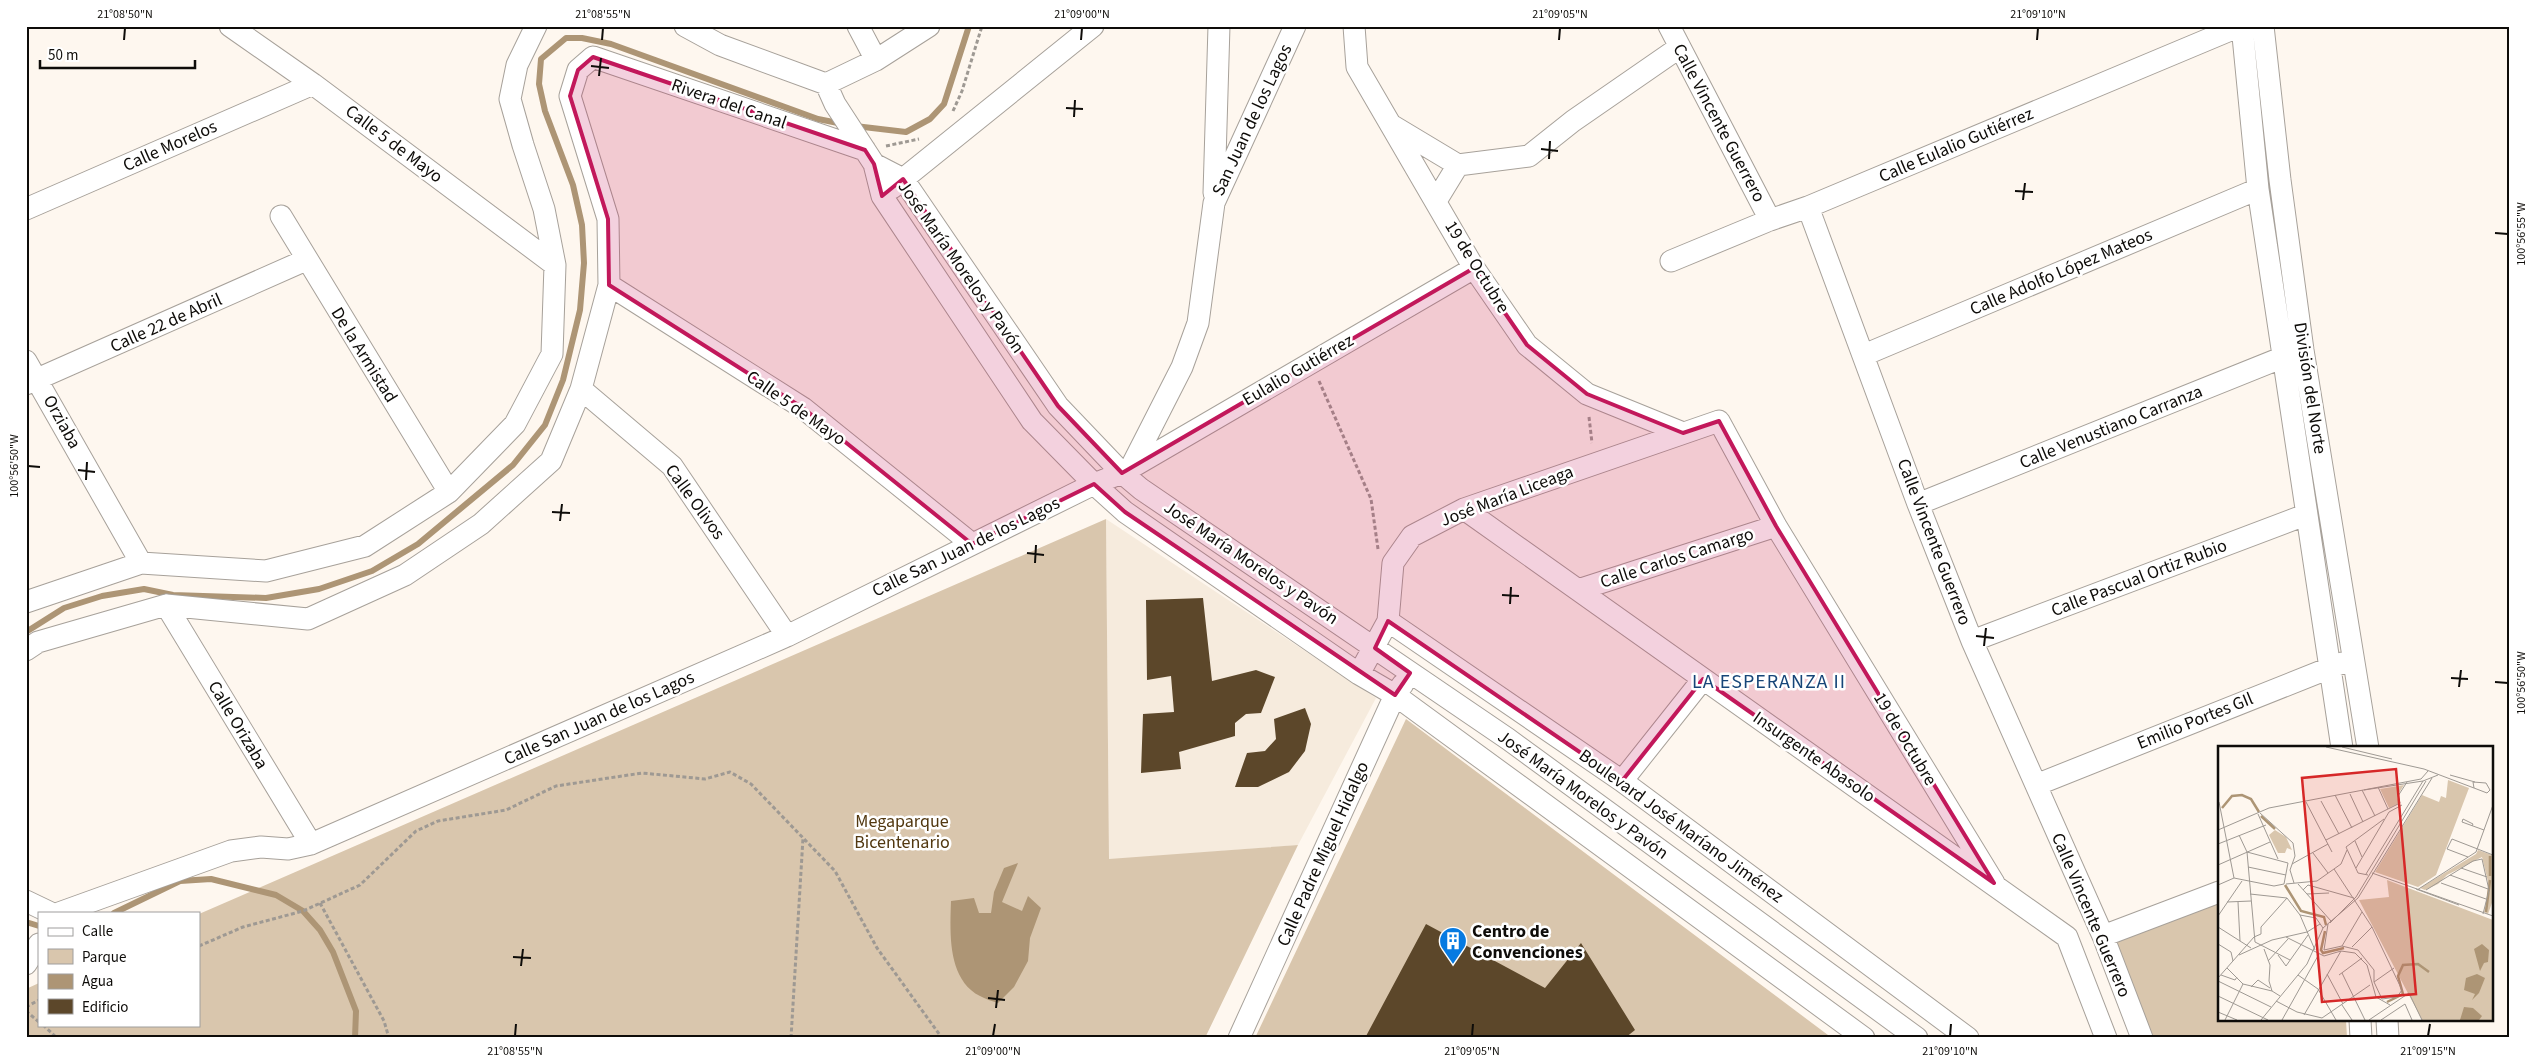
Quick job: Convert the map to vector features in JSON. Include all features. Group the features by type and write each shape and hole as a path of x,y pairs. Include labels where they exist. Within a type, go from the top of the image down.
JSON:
{"street":[{"name":"Calle 5 de Mayo","path":"230,26 313,84 555,265"},
{"path":"26,602 141,563 266,571 364,546 449,492 515,424 552,354 555,265 544,209 510,99 517,65 536,26"},
{"path":"685,26 720,45 826,84 835,104 867,154"},
{"path":"858,26 876,60"},
{"path":"826,84 876,60 929,26"},
{"path":"882,196 1093,26"},
{"path":"1214,202 1219,26"},
{"name":"San Juan de los Lagos","path":"1126,471 1182,367 1198,323 1214,202 1295,26"},
{"name":"19 de Octubre","path":"1354,26 1357,67 1474,268 1527,345 1587,394 1683,433"},
{"name":"Calle Vincente Guerrero","path":"1669,26 1770,220"},
{"name":"División del Norte","path":"2241,26 2258,188 2305,515 2331,667 2342,746"},
{"name":"Calle Eulalio Gutiérrez","path":"1671,261 1770,220 1808,207 2241,26"},
{"name":"División del Norte","path":"2263,26 2280,180 2303,350 2368,746"},
{"path":"1391,124 1458,165 1529,156 1573,121 1680,47"},
{"name":"Rivera del Canal","path":"609,285 608,219 570,96 578,70 592,57 867,154"},
{"name":"Calle Morelos","path":"26,209 313,84"},
{"name":"José María Morelos y Pavón","path":"867,154 903,179 1058,406 1126,471 1141,489 1508,739 1917,1038"},
{"name":"José María Morelos y Pavón","path":"867,154 882,196 1032,421 1094,484 1125,512 1359,674 1395,695 1864,1038"},
{"path":"1436,201 1458,165"},
{"name":"Calle Adolfo López Mateos","path":"1864,355 2258,188"},
{"name":"Calle Vincente Guerrero","path":"1808,207 1918,504 1972,641 2102,936 2142,1038"},
{"name":"De la Armistad","path":"281,216 306,260 449,492"},
{"name":"Calle 22 de Abril","path":"32,382 306,260"},
{"name":"Eulalio Gutiérrez","path":"1126,471 1474,268"},
{"name":"Calle 5 de Mayo","path":"609,285 803,408 972,544"},
{"path":"26,650 38,642 166,605 308,619 405,575 481,524 551,460 582,388 609,285"},
{"name":"Calle Venustiano Carranza","path":"1918,504 2303,350"},
{"name":"Orziaba","path":"26,360 32,382 141,563"},
{"name":"Calle Olivos","path":"582,388 672,466 788,636"},
{"name":"19 de Octubre","path":"1719,421 1776,526 1994,883 2067,937 2106,1038"},
{"name":"José María Liceaga","path":"1359,674 1375,648 1388,621 1393,563 1412,536 1464,509 1719,421"},
{"name":"Calle San Juan de los Lagos","path":"62,912 231,851 261,847 288,849 311,844 788,636 1094,484 1126,471"},
{"name":"Insurgente Abasolo","path":"1464,509 1994,883"},
{"name":"Calle Pascual Ortiz Rubio","path":"1972,641 2305,515"},
{"name":"Calle Carlos Camargo","path":"1578,590 1776,526"},
{"name":"Calle Orizaba","path":"166,605 311,844"},
{"name":"Boulevard José Maríano Jiménez","path":"1388,621 1622,781 1968,1038"},
{"name":"Emilio Portes GIl","path":"2036,785 2354,658"},
{"name":"Calle Padre Miguel Hidalgo","path":"1239,1038 1395,695 1410,673"},
{"path":"1622,781 1703,679"},
{"path":"2102,936 2218,892"},
{"path":"26,901 49,912"},
{"path":"26,964 38,946"},
{"path":"2360,1022 2361,1038"},
{"path":"2387,1022 2388,1038"}],"path":[{"path":"950,117 962,91 982,26"},
{"path":"867,154 925,136"},
{"path":"1311,362 1371,499 1379,555"},
{"path":"1587,394 1594,463"},
{"path":"200,946 243,927 302,912 360,885 416,831 438,821 506,810 556,786 642,773 705,779 730,772 751,784 835,872 877,948 942,1038"},
{"path":"791,1038 803,837"},
{"path":"320,903 384,1021 389,1038"},
{"path":"26,1007 38,1001"},
{"path":"26,1011 38,1021"},
{"path":"44,1026 57,1038"}],"highlighted area":[{"path":"593,57 865,150 874,164 882,196 903,179 1058,406 1122,473 1474,268 1527,345 1587,394 1683,433 1719,421 1776,526 1994,883 1703,679 1622,781 1388,621 1375,648 1410,673 1395,695 1125,512 1094,484 972,544 803,408 609,285 608,219 570,96 578,70"}],"shaded area":[{"path":"1106,519 1376,698 1298,845 1109,860"}],"green space":[{"name":"Megaparque Bicentenario","path":"1106,519 1109,859 1298,845 1205,1038 26,1038 26,989 38,983 38,1026 200,1026 200,914"},
{"path":"1406,719 1832,1038 1255,1038"},
{"path":"2218,902 2218,1022 2346,1022 2347,1038 2149,1038 2113,941"}],"water":[{"path":"1018,863 1002,902 1022,911 1028,896 1041,908 1030,938 1028,961 1014,987 998,1003 980,996 969,988 961,978 956,967 951,940 951,901 974,898 979,913 991,913 994,892 1004,868"}],"building":[{"path":"1203,598 1212,681 1256,670 1275,677 1261,713 1246,714 1235,723 1235,736 1179,752 1181,769 1141,773 1143,714 1174,712 1171,676 1147,680 1146,600"},
{"path":"1305,708 1311,724 1305,751 1289,772 1258,787 1235,787 1247,753 1265,751 1276,739 1274,719"},
{"name":"Centro de Convenciones","path":"1426,924 1545,988 1581,943 1635,1030 1625,1038 1365,1038"}],"waterway":[{"path":"855,126 906,132 930,119 944,104 969,26"},
{"path":"26,632 64,608 102,596 144,589 173,595 266,598 319,589 372,571 418,544 513,465 545,425 563,380 580,310 584,263 582,225 573,185 545,111 539,84 541,59 566,38 582,38 611,44 818,119 843,124"},
{"path":"116,912 180,881 211,879 276,895 303,911 320,930 333,952 356,1011 355,1038"},
{"path":"26,922 38,926"}],"place":[{"name":"Centro de Convenciones","path":"1453,965"}],"district":[{"name":"LA ESPERANZA II","path":"1769,682"}]}
